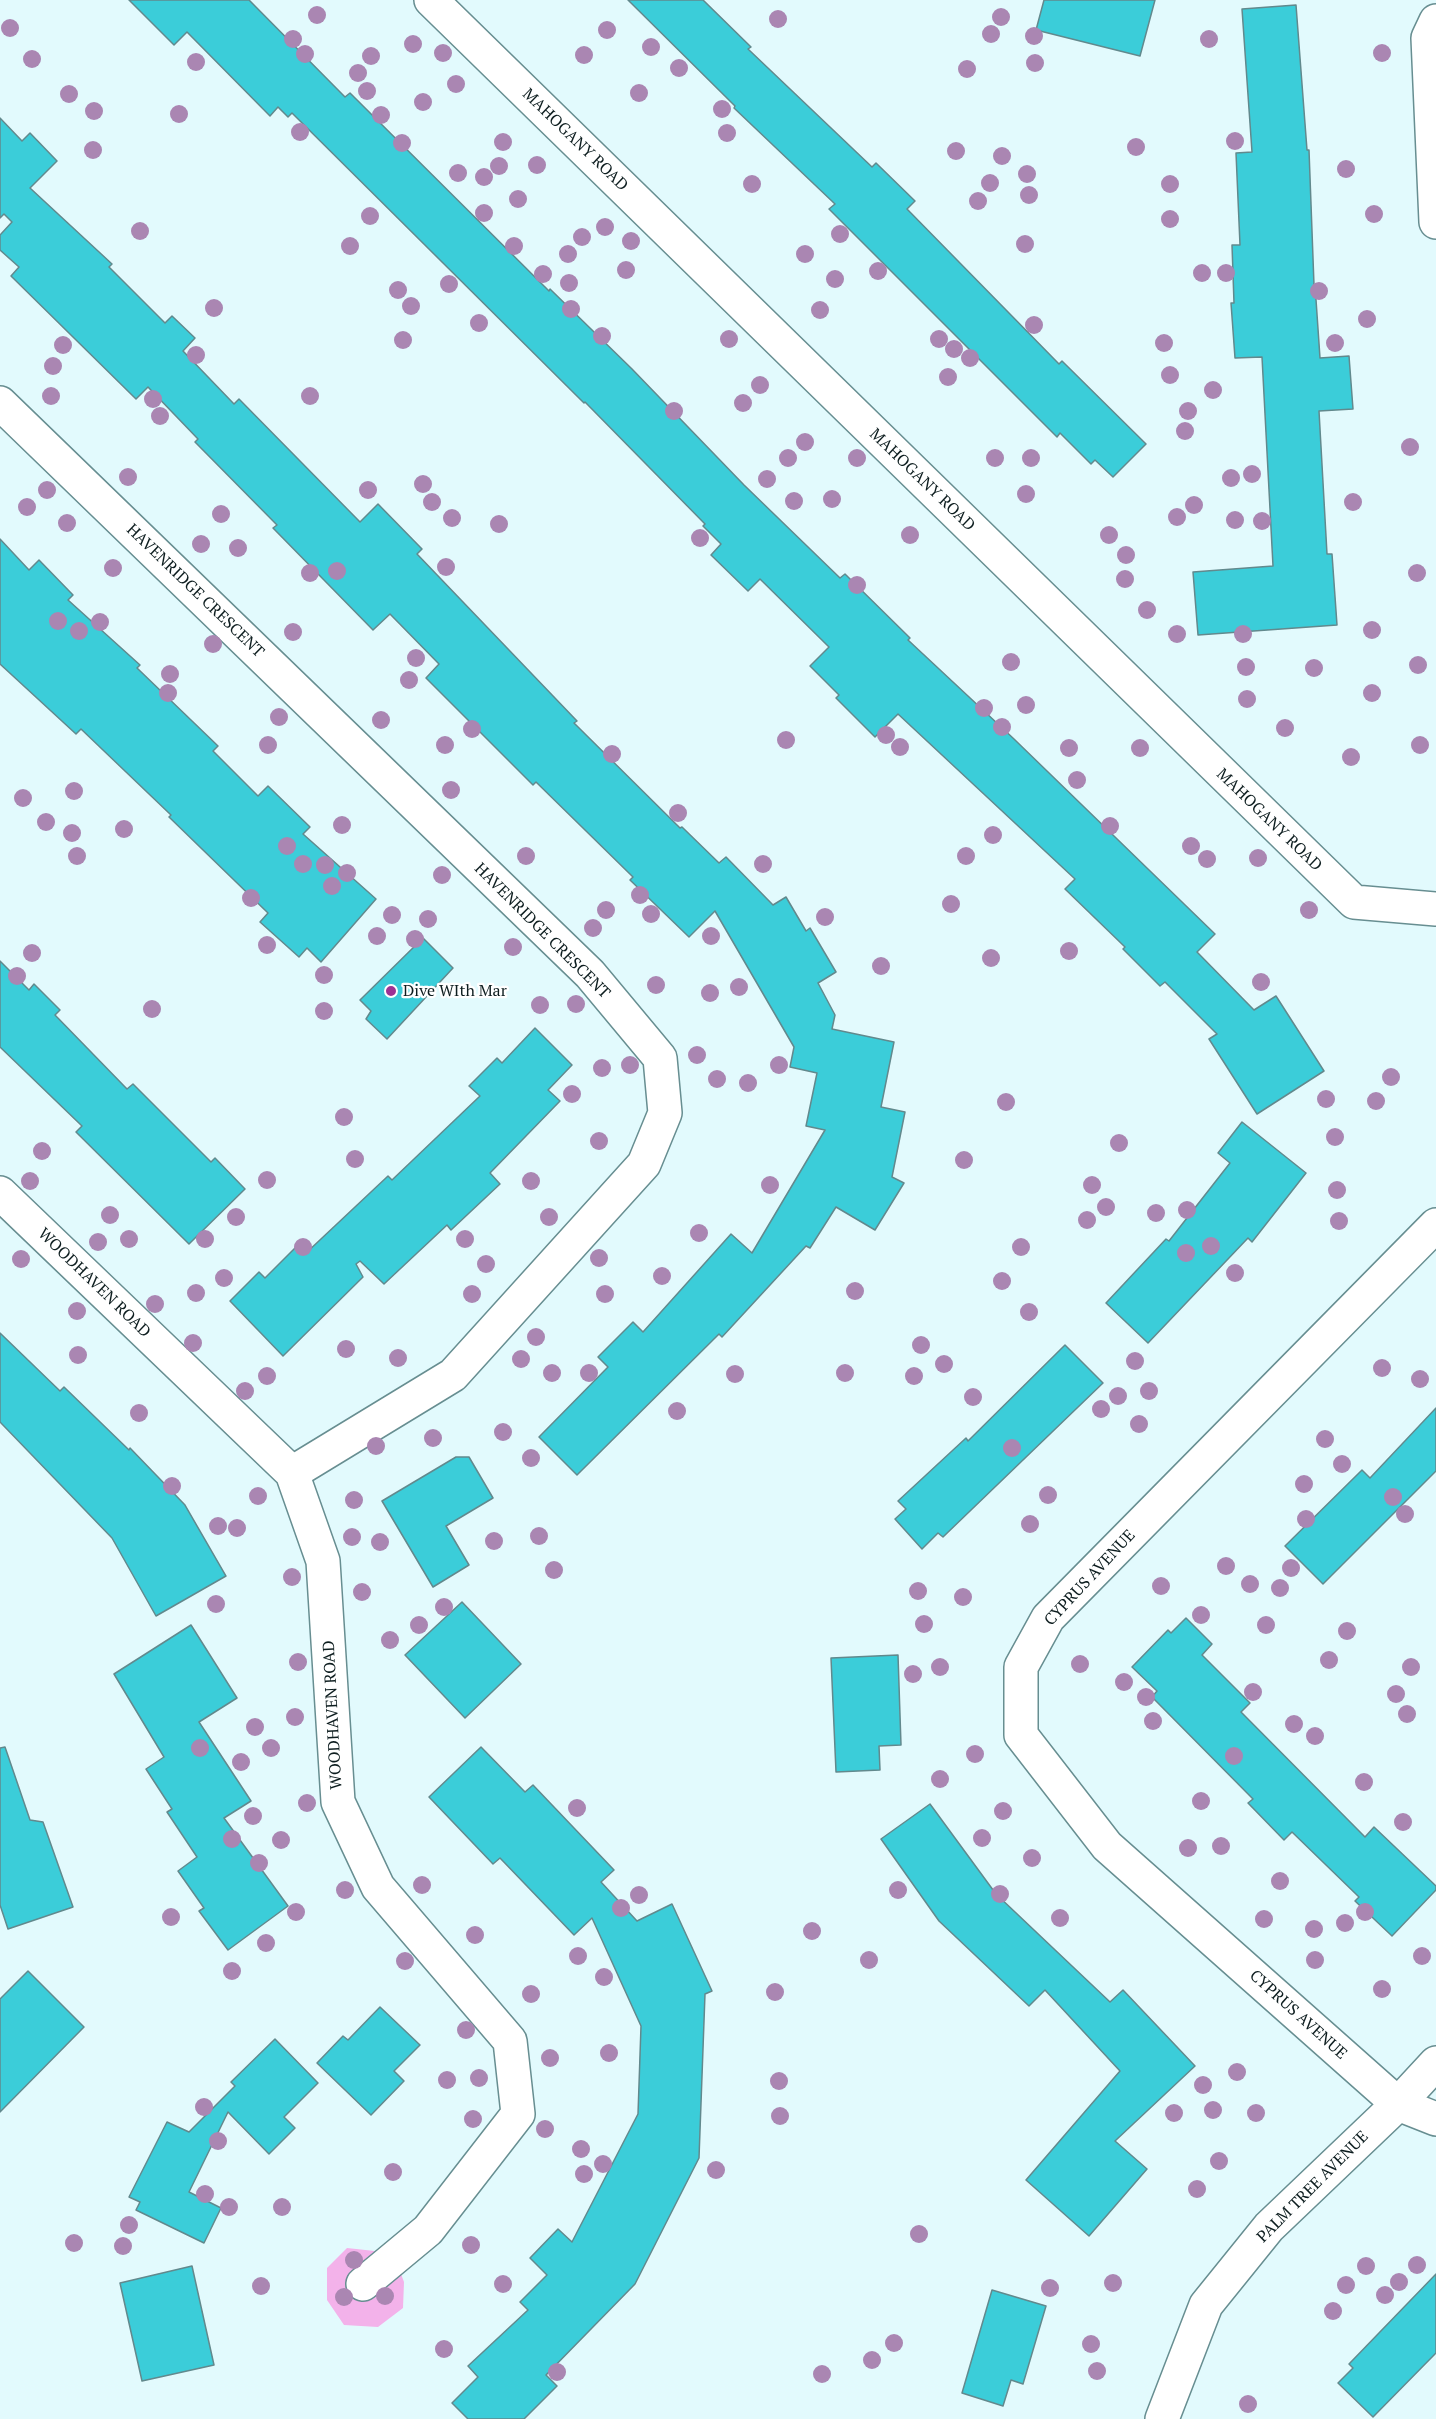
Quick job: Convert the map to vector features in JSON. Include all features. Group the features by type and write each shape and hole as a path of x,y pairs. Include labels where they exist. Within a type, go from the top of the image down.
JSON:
{"street":[{"name":"MAHOGANY ROAD","path":"431,0 1354,902 1436,909"},
{"path":"1436,21 1428,38 1436,222"},
{"name":"HAVENRIDGE CRESCENT","path":"0,403 590,974 660,1058 665,1113 644,1164 453,1375 292,1473"},
{"name":"WOODHAVEN ROAD","path":"0,1193 292,1473 323,1561 338,1802 378,1887 510,2041 518,2114 428,2230 363,2284"},
{"name":"CYPRUS AVENUE","path":"1398,2104 1107,1846 1021,1735 1022,1667 1048,1618 1436,1226"},
{"name":"PALM TREE AVENUE","path":"1162,2419 1206,2305 1269,2227 1398,2104 1436,2063"},
{"path":"1398,2104 1436,2119"}],"shaded area":[{"path":"347,2248 393,2253 404,2282 403,2308 378,2327 344,2325 327,2300 327,2268"}],"building":[{"path":"129,0 249,0 345,97 350,93 549,291 550,289 632,369 744,485 840,578 845,574 910,638 908,640 1014,739 1215,934 1197,952 1254,1010 1276,996 1324,1071 1257,1114 1209,1039 1217,1034 1165,982 1160,986 1123,949 1125,947 1065,889 1075,879 898,714 875,737 836,698 839,695 810,666 829,647 760,579 748,591 711,555 721,544 703,526 705,524 585,402 292,113 288,117 278,107 270,116 187,32 174,45"},
{"path":"628,0 703,0 751,47 748,49 872,167 876,163 915,201 907,209 1059,364 1062,361 1146,444 1113,477 1095,460 1091,464 1060,433 1057,437 829,209 835,204 734,108 735,106"},
{"path":"1044,0 1155,0 1140,56 1036,30"},
{"path":"1296,5 1307,150 1309,150 1314,285 1320,358 1349,356 1353,409 1319,411 1327,554 1332,554 1337,625 1198,635 1193,572 1273,566 1262,357 1235,358 1231,303 1234,303 1232,245 1240,245 1236,153 1252,152 1242,9"},
{"path":"0,118 22,141 30,133 57,161 30,188 112,264 109,267 165,323 172,316 195,338 183,351 234,404 239,399 360,522 378,504 422,549 417,554 577,721 574,723 680,828 682,827 719,863 726,857 773,905 786,897 806,931 810,928 836,972 818,983 835,1015 832,1029 894,1042 881,1107 905,1112 892,1177 904,1183 875,1230 836,1207 810,1248 806,1246 722,1337 719,1334 577,1475 539,1437 608,1367 598,1357 633,1322 643,1332 731,1234 752,1253 825,1130 806,1126 817,1073 790,1067 794,1047 715,911 689,937 630,880 633,877 536,782 533,785 426,678 439,664 390,614 373,630 273,528 277,525 195,442 198,439 148,387 136,399 11,276 19,267 0,250 0,235 12,222 4,214 0,218"},
{"path":"0,539 29,570 39,560 73,595 68,600 140,665 137,668 218,746 213,751 258,796 268,786 310,827 303,834 376,899 321,962 307,948 299,957 260,922 268,913 169,817 171,815 81,729 76,734 0,664"},
{"name":"Dive WIth Mar","path":"423,938 453,968 387,1039 366,1019 371,1011 360,1000"},
{"path":"0,961 29,990 34,984 60,1010 55,1015 127,1089 133,1084 211,1162 215,1158 245,1189 189,1244 76,1132 82,1126 0,1047"},
{"path":"535,1028 572,1065 548,1090 560,1101 490,1173 500,1184 451,1230 447,1225 384,1284 360,1261 356,1264 363,1277 283,1356 230,1301 259,1272 265,1278 297,1246 305,1254 388,1176 392,1180 480,1096 469,1086 497,1058 502,1063"},
{"path":"1242,1122 1306,1173 1252,1242 1248,1238 1148,1343 1106,1303 1166,1239 1169,1241 1230,1163 1218,1153"},
{"path":"0,1333 60,1391 64,1387 129,1450 130,1448 185,1505 226,1576 156,1616 112,1538 0,1422"},
{"path":"1065,1345 1103,1383 943,1537 938,1533 922,1549 895,1519 906,1509 898,1501 966,1438 968,1441"},
{"path":"1436,1408 1436,1471 1323,1584 1285,1546 1362,1470 1370,1478"},
{"path":"456,1457 469,1457 493,1498 446,1526 469,1565 433,1587 382,1501"},
{"path":"462,1602 521,1664 465,1718 405,1655"},
{"path":"1186,1618 1212,1644 1202,1655 1250,1703 1241,1712 1365,1837 1374,1827 1436,1886 1436,1890 1392,1936 1355,1901 1359,1897 1292,1832 1284,1840 1248,1803 1253,1799 1152,1697 1157,1691 1132,1667 1168,1630 1171,1633"},
{"path":"191,1625 237,1698 199,1722 251,1801 224,1818 288,1906 228,1950 199,1911 204,1908 178,1871 197,1857 167,1812 172,1809 146,1769 164,1757 114,1674"},
{"path":"898,1655 901,1745 879,1746 880,1770 836,1772 831,1658"},
{"path":"5,1747 30,1820 43,1822 73,1907 8,1929 0,1905 0,1748"},
{"path":"481,1747 525,1792 533,1785 614,1870 601,1882 637,1921 672,1904 712,1991 705,1994 699,2158 635,2284 546,2375 557,2386 524,2419 468,2419 452,2403 478,2377 468,2366 528,2310 520,2302 547,2275 530,2258 558,2229 572,2242 638,2114 641,2026 592,1918 574,1935 500,1858 493,1864 429,1797"},
{"path":"930,1804 996,1894 1110,2002 1123,1990 1195,2066 1115,2141 1147,2169 1089,2236 1026,2180 1120,2071 1045,1990 1029,2006 939,1921 881,1839"},
{"path":"28,1971 84,2027 0,2112 0,1999"},
{"path":"380,2007 420,2045 394,2071 404,2081 371,2115 317,2063 343,2036 348,2040"},
{"path":"275,2039 318,2083 284,2117 295,2128 269,2154 228,2112 189,2192 221,2208 204,2243 136,2210 140,2202 129,2197 167,2122 189,2132 235,2086 231,2082"},
{"path":"192,2266 214,2365 142,2381 120,2283"},
{"path":"1436,2274 1436,2353 1373,2417 1338,2383 1353,2368 1349,2364"},
{"path":"992,2290 1046,2306 1023,2384 1011,2380 1003,2406 962,2393"}],"place":[{"name":"Dive WIth Mar","path":"391,991"}]}
